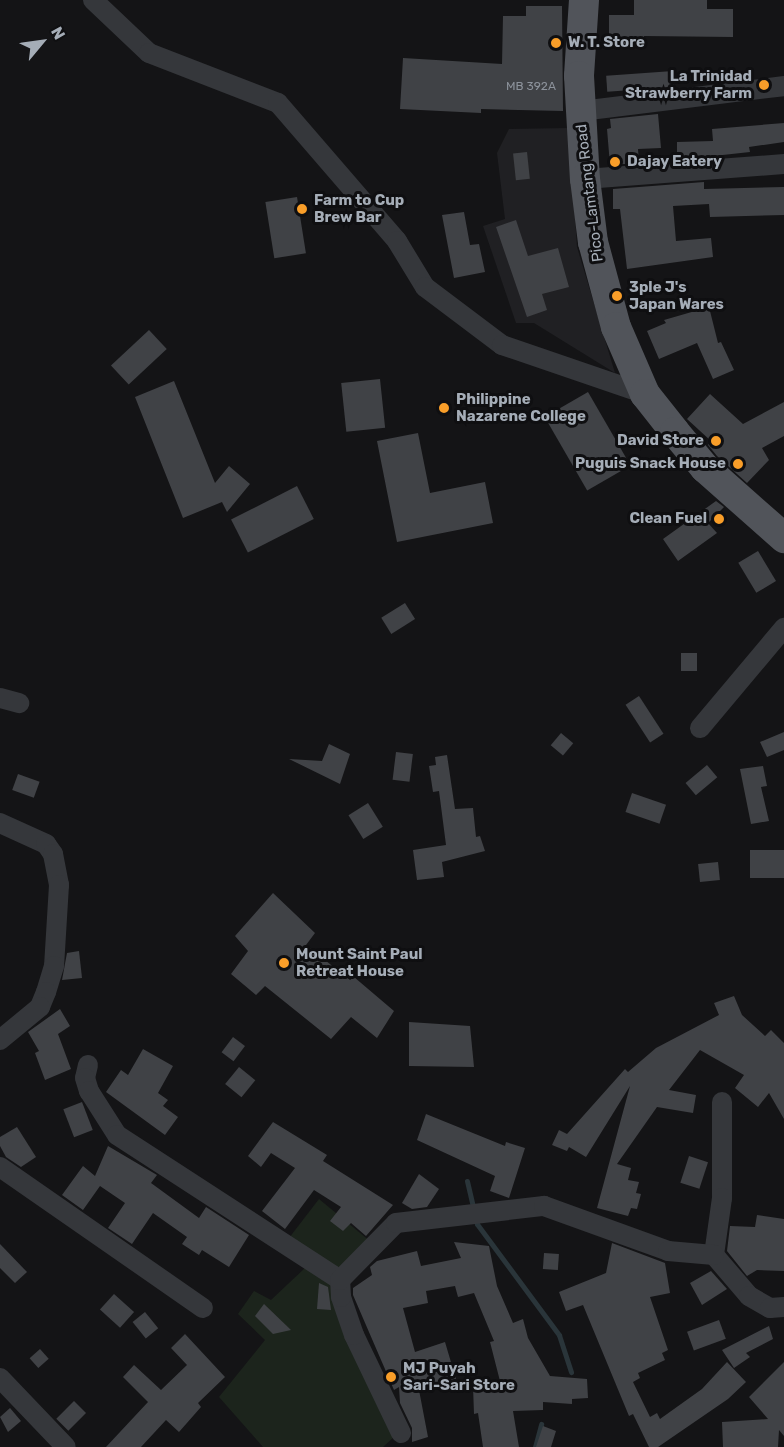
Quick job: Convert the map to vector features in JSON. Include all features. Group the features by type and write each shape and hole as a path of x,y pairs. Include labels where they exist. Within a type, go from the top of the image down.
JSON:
{"main road":[{"name":"Pico-Lamtang Road","path":"584,0 580,111 593,242 604,290 645,394 705,468 784,538"}],"street":[{"path":"93,0 149,53 278,103 397,241 425,287 492,338 502,345 645,394"},
{"path":"580,111 784,86"},
{"path":"585,179 784,164"},
{"path":"700,728 784,628"},
{"path":"0,698 19,703"},
{"path":"0,823 46,844 53,854 59,885 54,966 46,992 40,1007 0,1040"},
{"path":"88,1065 85,1078 89,1091 117,1135 340,1280"},
{"path":"714,1255 722,1198 722,1102"},
{"path":"0,1167 203,1308"},
{"path":"401,1433 354,1335 341,1297 340,1280 396,1224 475,1212 544,1206 668,1251 714,1255 749,1296 771,1308 784,1307"},
{"path":"0,1378 66,1447"}],"shaded area":[{"path":"569,128 577,247 615,373 534,323 516,323 483,226 505,219 497,153 509,129"},
{"path":"319,1199 371,1242 341,1275 289,1238"},
{"path":"306,1267 337,1284 394,1437 383,1447 263,1447 219,1397 265,1340 238,1314 254,1291 271,1300"}],"building":[{"path":"634,0 707,0 707,9 733,9 733,37 644,36 644,44 609,44 609,15 634,15"},
{"path":"526,6 562,6 563,111 481,109 481,113 400,109 403,58 502,64 503,16 526,16"},
{"path":"673,71 674,87 607,92 606,76"},
{"path":"658,114 661,148 638,149 639,163 610,165 607,129 611,128 610,119"},
{"path":"784,123 784,142 749,147 750,152 677,160 677,142 713,141 712,129"},
{"path":"527,152 530,179 516,180 513,153"},
{"path":"704,182 704,189 784,187 784,215 710,217 709,204 673,206 676,241 711,238 713,257 627,269 620,209 613,209 613,189"},
{"path":"297,197 306,253 274,258 265,202"},
{"path":"464,212 470,245 479,244 485,272 454,278 442,215"},
{"path":"516,220 528,256 558,248 569,287 542,294 547,310 527,317 496,227"},
{"path":"709,307 718,343 721,342 734,370 713,379 697,343 659,359 647,331 666,323 664,320"},
{"path":"149,330 167,349 129,384 111,365"},
{"path":"380,379 385,428 346,432 341,383"},
{"path":"174,381 215,483 229,466 250,484 227,512 222,502 183,518 135,397"},
{"path":"588,392 630,466 587,491 545,417"},
{"path":"710,394 743,424 784,402 784,436 762,448 769,460 747,483 717,456 708,445 711,441 687,419"},
{"path":"418,433 430,493 485,482 493,523 397,542 377,441"},
{"path":"297,486 314,519 248,553 231,520"},
{"path":"716,501 724,507 708,523 717,533 678,561 663,539"},
{"path":"758,551 776,581 756,593 738,563"},
{"path":"405,603 415,619 391,634 381,618"},
{"path":"681,653 697,653 697,671 681,671"},
{"path":"639,696 664,734 650,742 626,705"},
{"path":"784,732 784,750 767,757 760,742"},
{"path":"561,733 573,743 563,756 551,745"},
{"path":"329,744 350,754 340,784 289,759 322,761"},
{"path":"396,752 413,754 409,782 393,780"},
{"path":"447,755 455,809 473,808 476,837 480,836 485,851 442,862 444,877 417,880 413,850 446,845 439,791 433,792 429,766 436,765 435,757"},
{"path":"707,765 717,777 696,795 686,783"},
{"path":"763,766 767,786 761,787 769,821 751,824 740,769"},
{"path":"18,774 40,782 34,798 12,790"},
{"path":"632,793 666,805 660,824 625,812"},
{"path":"368,803 383,827 363,839 348,815"},
{"path":"750,850 784,850 784,878 750,878"},
{"path":"718,862 720,880 700,882 698,864"},
{"name":"Mount Saint Paul Retreat House","path":"273,893 315,933 306,945 350,980 354,977 394,1011 377,1038 351,1017 331,1039 265,986 256,995 231,974 248,951 235,936"},
{"path":"79,951 82,978 62,980 67,953"},
{"path":"734,996 742,1015 765,1036 771,1030 784,1043 784,1119 769,1093 758,1107 735,1088 744,1075 700,1050 669,1090 696,1095 693,1113 657,1107 617,1164 631,1168 628,1180 639,1182 636,1193 641,1194 637,1209 631,1208 628,1216 597,1208 630,1086 586,1157 569,1147 567,1151 552,1145 559,1130 567,1134 625,1069 628,1072 656,1048 719,1015 714,1003"},
{"path":"60,1009 70,1026 58,1034 71,1069 45,1080 35,1053 39,1051 28,1032"},
{"path":"409,1022 470,1026 474,1067 409,1066"},
{"path":"233,1037 245,1046 234,1061 222,1052"},
{"path":"143,1049 173,1066 158,1093 168,1100 163,1106 178,1117 165,1135 106,1092 121,1070 128,1075"},
{"path":"239,1067 255,1080 241,1097 225,1084"},
{"path":"82,1102 93,1130 74,1137 63,1109"},
{"path":"426,1114 505,1146 506,1142 525,1148 509,1198 490,1191 495,1176 417,1140"},
{"path":"273,1122 327,1155 323,1161 393,1205 366,1236 351,1223 343,1231 330,1221 341,1207 314,1190 285,1229 262,1211 295,1168 271,1153 261,1167 248,1156"},
{"path":"17,1127 36,1157 21,1167 6,1157 0,1146 0,1137"},
{"path":"108,1146 157,1175 151,1183 199,1218 206,1207 249,1235 229,1267 202,1250 199,1255 182,1244 187,1237 153,1213 132,1244 108,1228 125,1203 100,1186 83,1210 62,1195 83,1166 95,1176"},
{"path":"689,1156 708,1162 699,1189 680,1183"},
{"path":"419,1174 439,1189 427,1207 412,1209 402,1203"},
{"path":"757,1215 784,1219 784,1271 757,1270 747,1276 727,1251 730,1226 755,1227"},
{"path":"454,1242 489,1246 497,1286 513,1323 523,1319 528,1338 550,1376 587,1379 588,1398 572,1399 572,1404 543,1402 543,1410 513,1411 519,1447 483,1447 478,1413 474,1414 473,1386 501,1385 490,1342 494,1341 474,1293 458,1297 455,1286 426,1291 428,1303 403,1308 415,1352 445,1342 456,1379 419,1390 428,1437 412,1442 412,1428 400,1403 399,1387 394,1390 353,1295 353,1288 372,1275 370,1267 377,1261 417,1251 421,1266 461,1258"},
{"path":"612,1243 665,1263 670,1293 650,1297 668,1350 662,1353 665,1360 638,1373 640,1378 633,1382 650,1417 657,1413 660,1419 702,1389 727,1362 746,1382 728,1399 658,1447 649,1447 633,1414 629,1416 583,1305 566,1311 559,1292 606,1273"},
{"path":"0,1244 27,1272 15,1283 0,1268"},
{"path":"544,1253 559,1254 558,1270 543,1269"},
{"path":"711,1271 727,1289 702,1305 690,1283"},
{"path":"319,1283 328,1287 331,1310 317,1309"},
{"path":"114,1294 134,1312 120,1328 100,1310"},
{"path":"264,1304 291,1330 273,1334 255,1316"},
{"path":"145,1312 158,1328 146,1338 133,1322"},
{"path":"719,1320 726,1339 694,1350 687,1332"},
{"path":"769,1326 773,1339 746,1353 750,1357 734,1368 722,1350"},
{"path":"185,1334 225,1377 198,1403 201,1407 179,1432 166,1420 141,1447 106,1447 148,1402 123,1377 134,1365 161,1390 187,1365 171,1348"},
{"path":"40,1349 49,1359 38,1368 30,1358"},
{"path":"784,1362 784,1436 779,1430 778,1447 723,1447 722,1422 768,1419 749,1397"},
{"path":"74,1401 86,1413 68,1431 56,1419"},
{"path":"10,1408 21,1421 8,1432 0,1417"},
{"path":"543,1426 556,1431 551,1447 536,1447"}],"waterway":[{"path":"467,1181 477,1224 559,1335 571,1372"},
{"path":"535,1447 541,1424"}],"place":[{"name":"W. T. Store","path":"556,43"},
{"name":"La Trinidad Strawberry Farm","path":"764,85"},
{"name":"Dajay Eatery","path":"615,162"},
{"name":"Farm to Cup Brew Bar","path":"302,209"},
{"name":"3ple J's Japan Wares","path":"617,296"},
{"name":"Philippine Nazarene College","path":"444,408"},
{"name":"David Store","path":"716,441"},
{"name":"Puguis Snack House","path":"738,464"},
{"name":"Clean Fuel","path":"719,519"},
{"name":"Mount Saint Paul Retreat House","path":"284,963"},
{"name":"MJ Puyah Sari-Sari Store","path":"391,1377"}]}
